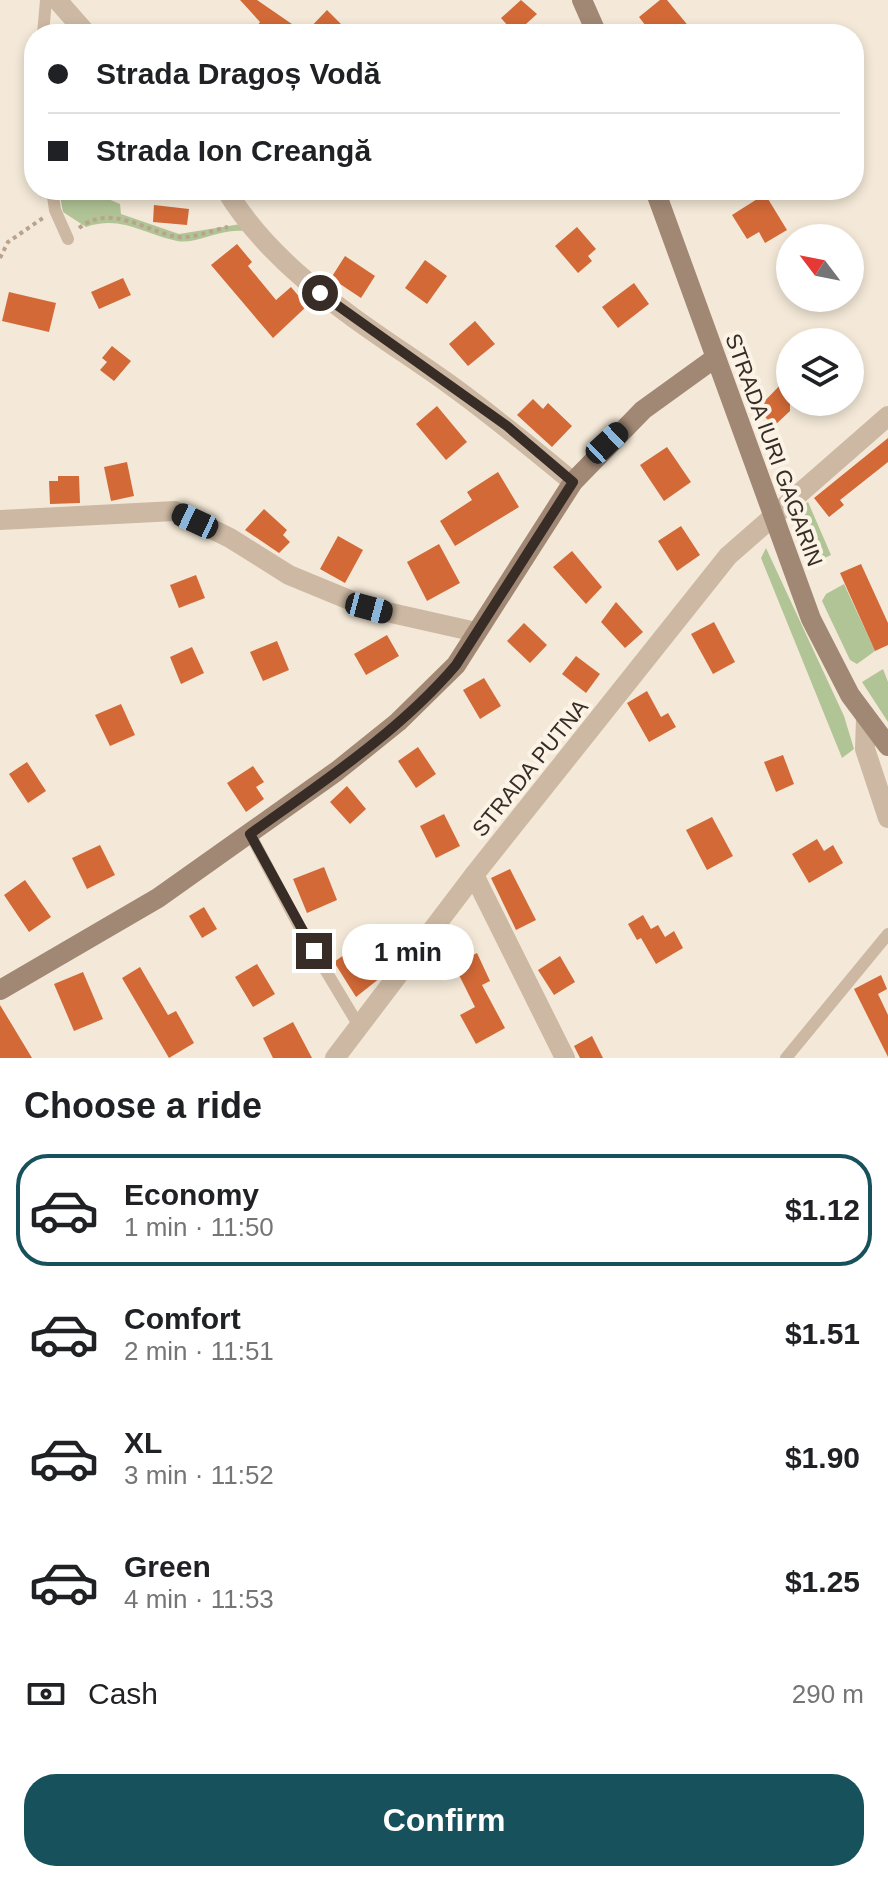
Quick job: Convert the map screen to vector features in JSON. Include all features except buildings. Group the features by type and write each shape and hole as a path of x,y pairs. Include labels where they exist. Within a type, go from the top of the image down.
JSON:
{"street":[{"path":"57,0 78,24"},
{"path":"582,0 593,24"},
{"path":"233,200 253,228 320,293 507,426 573,482"},
{"name":"STRADA IURI GAGARIN","path":"659,200 811,619 835,671 888,746"},
{"path":"0,990 158,898 337,771 409,712 448,675 573,482 643,410 715,358"},
{"name":"STRADA PUTNA","path":"335,1058 474,875 728,556 888,416"},
{"path":"0,520 175,511 230,538 289,575 369,608 476,632"},
{"path":"866,718 865,749 888,818"},
{"path":"474,875 565,1058"}],"lane":[{"path":"44,24 46,0"},
{"path":"54,200 55,210 71,235"},
{"path":"250,834 299,926 359,1026"},
{"path":"786,1058 888,934"}],"path":[{"path":"0,258 8,242 55,210"},
{"path":"71,235 85,223 117,218 180,238 229,227 253,228"},
{"path":"0,240 8,242"}],"green space":[{"path":"61,200 111,200 120,204 121,214 179,234 241,224 244,231 184,242 121,224 86,227 63,212"},
{"path":"808,502 831,555 808,566 791,515"},
{"path":"766,548 844,716 854,749 842,758 761,558"},
{"path":"844,584 875,651 857,664 850,660 822,601 826,594"},
{"path":"883,669 888,682 888,722 862,682"}],"route":[{"path":"314,951 250,834 337,771 439,685 456,665 573,482 507,426 320,293"}]}
